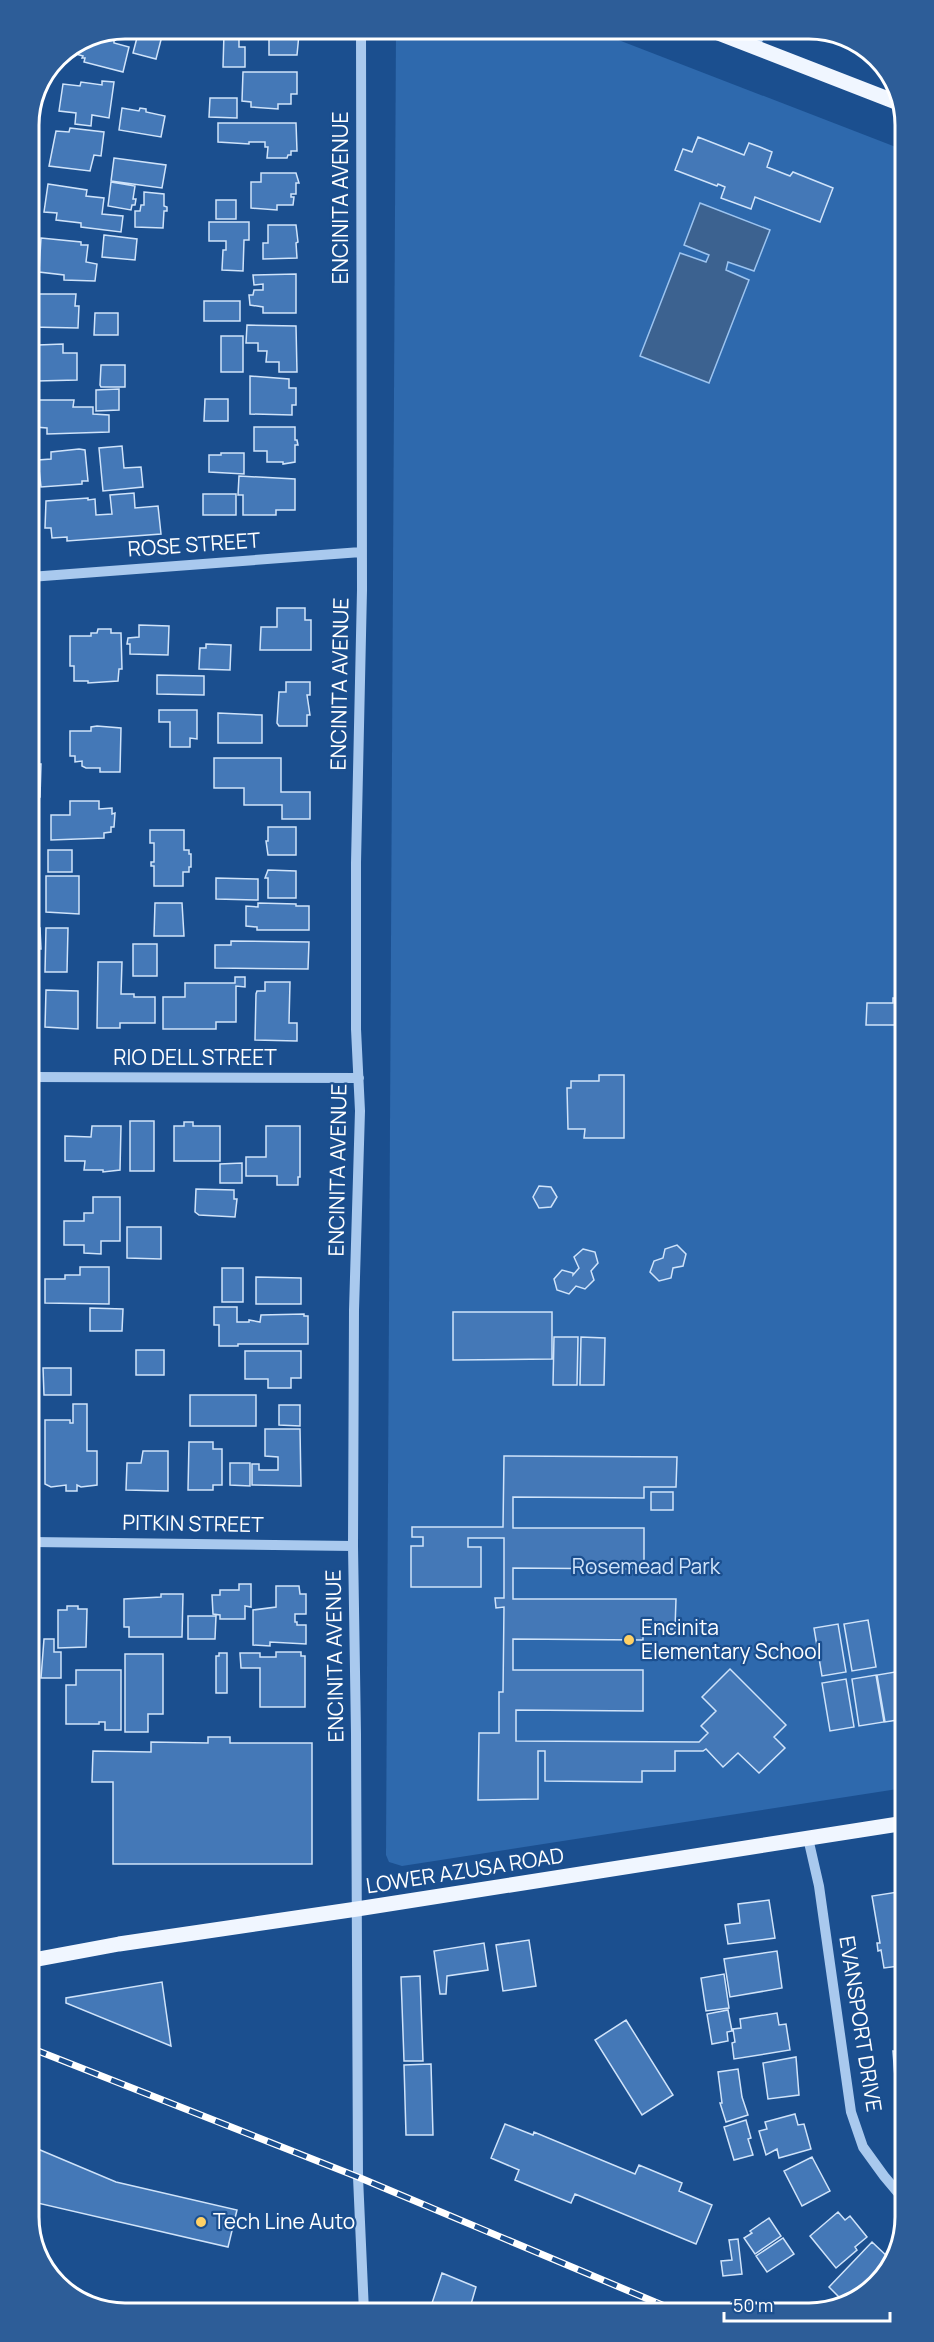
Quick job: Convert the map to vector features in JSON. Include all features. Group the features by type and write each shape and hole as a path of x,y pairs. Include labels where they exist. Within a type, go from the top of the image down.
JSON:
{"main road":[{"path":"734,39 891,100"},
{"name":"LOWER AZUSA ROAD","path":"39,1959 119,1944 357,1909 895,1824"}],"street":[{"name":"ENCINITA AVENUE","path":"361,39 362,552 356,863 356,1029 359,1078 354,1310 353,1545 358,2176 364,2303"},
{"path":"754,47 758,39"},
{"name":"ROSE STREET","path":"39,577 362,552"},
{"name":"RIO DELL STREET","path":"39,1077 359,1078"},
{"name":"PITKIN STREET","path":"39,1542 353,1545"},
{"name":"EVANSPORT DRIVE","path":"808,1838 819,1886 851,2112 863,2147 895,2189"}],"green space":[{"name":"Rosemead Park","path":"396,39 616,39 895,147 895,1789 402,1866 389,1862 386,1855"}],"shaded area":[{"path":"700,203 770,230 754,271 728,262 726,270 749,280 709,383 640,356 680,253 706,262 709,255 684,245"}],"building":[{"path":"137,39 161,39 156,59 133,53"},
{"path":"224,39 239,39 239,47 245,47 245,67 223,67"},
{"path":"269,39 299,39 297,55 269,55"},
{"path":"114,40 114,43 129,47 123,72 84,62 83,56 76,54 108,41"},
{"path":"243,72 297,72 297,94 291,94 291,104 278,104 278,109 251,107 251,102 242,101"},
{"path":"102,81 114,82 109,118 92,115 91,126 75,124 76,113 59,111 63,84 80,86 81,82 102,85"},
{"path":"210,98 237,98 237,118 209,117"},
{"path":"122,108 139,111 140,108 146,109 146,112 165,116 161,137 119,130"},
{"path":"218,123 296,123 297,151 291,151 291,155 287,158 267,158 268,147 265,147 265,142 249,142 249,144 218,142"},
{"path":"70,128 104,132 101,156 94,155 90,171 49,166 56,131 69,132"},
{"path":"698,137 744,155 749,143 760,147 772,152 767,167 790,176 793,172 833,188 820,222 755,197 751,209 721,198 725,187 675,170 683,149 692,152"},
{"path":"114,158 166,165 162,188 111,181"},
{"path":"261,173 296,173 299,183 296,183 296,194 291,194 291,197 294,197 293,205 277,205 277,210 251,208 251,182 261,182"},
{"path":"111,182 135,186 133,199 136,199 135,205 132,205 131,210 108,206"},
{"path":"48,184 87,190 86,196 104,198 102,214 123,216 121,232 81,227 81,223 56,220 57,213 44,212"},
{"path":"144,192 164,194 164,206 167,207 167,211 164,211 163,228 135,227 135,211 140,211 141,205 144,205"},
{"path":"216,200 236,200 236,219 216,219"},
{"path":"209,222 249,222 249,240 244,240 243,271 222,270 226,241 209,241"},
{"path":"268,225 296,225 297,258 263,259 263,243 268,243"},
{"path":"104,235 137,239 135,260 102,257"},
{"path":"41,238 81,242 81,245 88,245 86,262 97,264 95,281 64,280 64,275 39,272"},
{"path":"296,274 296,313 263,313 263,307 250,305 249,295 253,295 254,290 263,290 263,284 254,285 253,275"},
{"path":"39,294 76,294 75,306 79,306 78,328 39,327"},
{"path":"204,301 240,301 240,321 204,321"},
{"path":"95,313 118,313 118,335 94,335"},
{"path":"247,325 296,326 297,372 279,372 279,362 266,362 267,351 258,351 258,343 246,343"},
{"path":"221,336 243,336 243,372 221,372"},
{"path":"63,344 63,353 77,353 77,380 39,381 39,345"},
{"path":"101,365 125,365 125,387 101,387"},
{"path":"250,376 289,379 289,388 296,388 296,405 292,405 292,415 250,414"},
{"path":"119,389 119,410 96,411 96,390"},
{"path":"205,399 228,399 228,421 204,421"},
{"path":"39,400 74,400 73,407 93,407 93,414 109,415 109,432 47,434 47,428 39,427"},
{"path":"254,427 295,427 295,440 298,445 295,445 295,462 283,464 283,462 267,462 267,451 254,451"},
{"path":"122,446 124,468 141,467 143,487 103,491 99,448"},
{"path":"85,450 88,481 82,481 82,484 41,487 39,460 51,459 51,452"},
{"path":"221,453 244,453 244,474 209,472 209,455 221,455"},
{"path":"239,476 295,479 295,510 276,510 276,515 243,515 243,495 238,495"},
{"path":"134,493 135,508 158,506 161,534 67,541 67,537 52,538 51,528 45,528 46,501 95,499 96,515 112,514 110,495"},
{"path":"203,494 236,494 236,515 203,515"},
{"path":"277,608 305,608 305,620 311,620 311,650 260,650 261,627 277,627"},
{"path":"139,625 169,626 168,655 130,654 128,638 139,637"},
{"path":"98,629 111,629 111,633 121,633 122,669 119,669 118,681 88,683 88,681 74,681 74,666 70,666 70,636 91,636 91,633 97,633"},
{"path":"206,644 231,645 230,670 199,669 200,648 206,648"},
{"path":"157,675 204,676 204,695 157,694"},
{"path":"286,682 310,682 310,695 307,695 310,715 307,715 307,726 279,726 277,723 279,692 286,692"},
{"path":"159,710 197,710 197,739 190,738 190,747 170,747 170,722 159,722"},
{"path":"218,713 262,715 262,743 218,743"},
{"path":"91,727 121,728 120,772 100,772 100,768 86,768 82,766 82,761 75,762 75,756 70,756 70,731 91,731"},
{"path":"214,758 281,758 281,792 310,792 310,819 282,819 282,805 244,805 244,788 214,788"},
{"path":"39,764 41,764 40,797"},
{"path":"70,801 99,801 99,809 112,808 112,814 115,813 114,827 111,827 111,832 104,833 104,838 51,840 51,815 70,815"},
{"path":"268,827 296,827 296,855 268,855 266,841 268,841"},
{"path":"150,830 184,830 184,850 189,850 191,854 191,867 189,867 189,872 183,872 183,886 154,886 154,866 151,866 151,862 154,862 154,843 150,843"},
{"path":"48,850 72,850 72,872 48,872"},
{"path":"268,870 296,871 296,898 268,898 268,878 265,878"},
{"path":"46,876 79,876 79,914 46,912"},
{"path":"216,878 258,879 258,900 216,899"},
{"path":"155,903 182,903 184,936 154,936"},
{"path":"258,903 309,906 309,930 257,930 257,927 246,926 246,906 258,907"},
{"path":"39,928 40,928 41,949 39,949"},
{"path":"46,928 68,928 67,972 45,972"},
{"path":"231,941 309,942 308,969 215,968 215,945 231,945"},
{"path":"133,944 157,944 157,976 133,976"},
{"path":"98,962 122,962 121,994 134,994 134,997 155,997 155,1023 120,1023 120,1028 97,1028"},
{"path":"235,977 245,977 245,987 236,986 236,1022 216,1022 216,1029 163,1029 163,997 185,997 185,983 235,983"},
{"path":"265,982 290,982 289,1023 297,1023 297,1041 255,1040 256,994 257,991 265,991"},
{"path":"46,990 78,991 78,1029 45,1027"},
{"path":"893,998 895,998 895,1025 866,1025 867,1003 893,1003"},
{"path":"599,1075 624,1075 624,1138 584,1138 585,1129 568,1129 567,1088 571,1088 571,1081 599,1081"},
{"path":"130,1121 154,1121 154,1171 130,1171"},
{"path":"184,1122 193,1122 193,1126 220,1126 220,1161 174,1161 174,1126 184,1126"},
{"path":"92,1126 121,1126 120,1170 103,1172 103,1170 84,1170 85,1161 65,1161 65,1136 91,1137"},
{"path":"266,1126 300,1126 298,1185 277,1185 277,1176 246,1176 246,1157 266,1157"},
{"path":"242,1163 242,1183 220,1183 220,1164"},
{"path":"539,1186 551,1187 557,1197 551,1207 539,1208 533,1197"},
{"path":"196,1189 234,1190 234,1199 237,1199 235,1217 199,1215 195,1212"},
{"path":"93,1197 120,1197 120,1241 101,1241 101,1254 84,1253 84,1245 64,1245 64,1221 84,1221 84,1213 93,1213"},
{"path":"127,1227 161,1227 161,1259 127,1258"},
{"path":"677,1245 686,1254 683,1266 673,1268 671,1278 659,1281 650,1272 654,1261 663,1258 665,1249"},
{"path":"583,1249 595,1252 598,1263 591,1271 594,1280 585,1289 576,1286 569,1294 557,1290 554,1279 562,1270 573,1273 573,1275 579,1268 574,1257"},
{"path":"80,1267 109,1267 109,1304 45,1303 45,1279 65,1279 65,1275 80,1275"},
{"path":"222,1268 243,1268 243,1302 222,1302"},
{"path":"256,1277 301,1278 301,1304 256,1304"},
{"path":"214,1307 237,1307 237,1322 249,1322 249,1320 260,1322 261,1315 304,1314 308,1316 308,1344 219,1346 219,1325 214,1325"},
{"path":"90,1308 123,1309 122,1331 90,1331"},
{"path":"453,1312 552,1312 552,1359 453,1360"},
{"path":"554,1337 578,1337 577,1385 553,1385"},
{"path":"581,1337 605,1338 604,1385 580,1385"},
{"path":"136,1350 164,1350 164,1375 136,1375"},
{"path":"245,1351 301,1351 301,1378 291,1378 291,1388 268,1388 268,1379 245,1379"},
{"path":"43,1368 71,1368 71,1395 44,1395"},
{"path":"190,1395 256,1395 256,1426 190,1426"},
{"path":"73,1404 87,1404 87,1451 97,1451 97,1485 81,1487 77,1485 77,1491 66,1491 66,1485 51,1487 45,1484 45,1420 70,1420 70,1423 73,1423"},
{"path":"279,1405 300,1405 300,1426 279,1425"},
{"path":"265,1429 300,1429 301,1486 252,1485 252,1464 259,1464 259,1470 278,1470 278,1457 265,1456"},
{"path":"189,1442 213,1442 213,1449 222,1449 222,1485 213,1485 213,1490 188,1490"},
{"path":"143,1451 168,1451 168,1491 126,1490 127,1463 141,1463"},
{"path":"504,1456 677,1457 676,1487 644,1487 644,1498 513,1497 513,1528 644,1528 644,1569 513,1568 513,1599 676,1599 675,1629 643,1629 643,1640 513,1639 513,1670 643,1670 643,1711 516,1710 516,1741 699,1742 708,1733 701,1726 716,1711 702,1697 730,1669 786,1725 774,1737 785,1748 759,1773 738,1753 723,1767 706,1749 703,1751 675,1751 675,1771 642,1771 642,1782 545,1781 545,1751 538,1751 538,1799 478,1800 479,1733 499,1733 499,1692 503,1692 504,1607 496,1608 495,1598 504,1598 504,1538 468,1538 468,1547 481,1547 481,1587 411,1587 411,1546 423,1546 423,1537 412,1537 412,1527 503,1527"},
{"path":"230,1463 250,1463 250,1486 230,1485"},
{"path":"651,1492 673,1492 673,1510 651,1510"},
{"path":"239,1584 251,1584 251,1607 245,1606 245,1619 220,1619 220,1615 213,1614 212,1595 220,1595 220,1590 239,1590"},
{"path":"276,1586 299,1586 300,1594 306,1594 306,1614 295,1614 295,1622 297,1625 306,1625 306,1644 270,1642 270,1646 253,1645 253,1610 276,1607"},
{"path":"161,1594 183,1594 182,1637 129,1637 129,1627 124,1627 124,1599 161,1597"},
{"path":"67,1606 87,1609 86,1647 58,1648 58,1610 67,1610"},
{"path":"188,1616 216,1616 215,1639 188,1639"},
{"path":"868,1620 876,1667 852,1671 844,1624"},
{"path":"838,1624 846,1672 822,1676 814,1628"},
{"path":"44,1639 54,1639 54,1652 61,1652 61,1678 41,1678"},
{"path":"276,1652 301,1652 301,1656 305,1656 305,1707 260,1707 260,1668 241,1668 240,1653 260,1653 260,1657 276,1657"},
{"path":"219,1653 227,1653 227,1693 216,1693 216,1656 219,1656"},
{"path":"125,1654 163,1654 163,1714 148,1714 148,1732 125,1732"},
{"path":"76,1670 121,1670 121,1730 105,1730 105,1722 66,1724 66,1685 76,1685"},
{"path":"895,1672 895,1720 885,1722 877,1675"},
{"path":"876,1675 884,1722 859,1726 852,1679"},
{"path":"846,1679 854,1727 830,1731 822,1683"},
{"path":"208,1737 230,1737 230,1743 312,1743 312,1864 113,1864 113,1782 92,1782 93,1751 151,1752 151,1742 208,1743"},
{"path":"895,1892 895,1967 884,1968 881,1950 878,1951 877,1943 880,1943 872,1896"},
{"path":"769,1900 775,1938 728,1944 725,1925 740,1923 738,1904"},
{"path":"529,1940 536,1986 503,1991 496,1945"},
{"path":"484,1943 488,1970 447,1976 446,1994 440,1994 434,1951"},
{"path":"777,1951 782,1988 730,1997 724,1959"},
{"path":"724,1974 729,2008 706,2011 701,1978"},
{"path":"420,1976 423,2061 404,2061 401,1977"},
{"path":"162,1982 171,2046 66,2003 66,1998"},
{"path":"728,2010 732,2031 727,2032 728,2041 712,2044 707,2014"},
{"path":"777,2013 779,2025 786,2024 790,2050 734,2059 733,2029 741,2028 740,2019"},
{"path":"626,2020 673,2095 642,2115 595,2040"},
{"path":"893,2051 895,2051 895,2077"},
{"path":"796,2057 799,2095 768,2099 763,2063"},
{"path":"431,2064 433,2135 406,2135 404,2065"},
{"path":"738,2069 742,2097 748,2115 726,2122 720,2103 722,2103 718,2072"},
{"path":"795,2114 798,2125 804,2124 811,2149 779,2158 777,2149 766,2155 759,2131 767,2129 765,2122"},
{"path":"746,2120 753,2155 734,2160 724,2127"},
{"path":"505,2124 533,2135 534,2132 635,2174 639,2165 682,2183 679,2191 712,2205 696,2244 575,2194 571,2203 515,2180 519,2170 491,2158"},
{"path":"39,2150 116,2182 237,2210 228,2247 39,2203"},
{"path":"812,2157 830,2191 802,2206 784,2171"},
{"path":"838,2212 845,2220 850,2216 867,2237 855,2247 857,2250 836,2268 810,2236"},
{"path":"769,2218 781,2236 755,2254 744,2238"},
{"path":"783,2238 794,2254 767,2272 756,2256"},
{"path":"738,2239 742,2274 723,2276 721,2261 732,2260 729,2240"},
{"path":"872,2242 886,2255 874,2274 847,2294 839,2297 829,2287"},
{"path":"442,2273 476,2287 471,2303 432,2303"}],"railway":[{"path":"39,2051 358,2177 657,2303"}],"place":[{"name":"Encinita Elementary School","path":"629,1640"},
{"name":"Tech Line Auto","path":"201,2222"}]}
